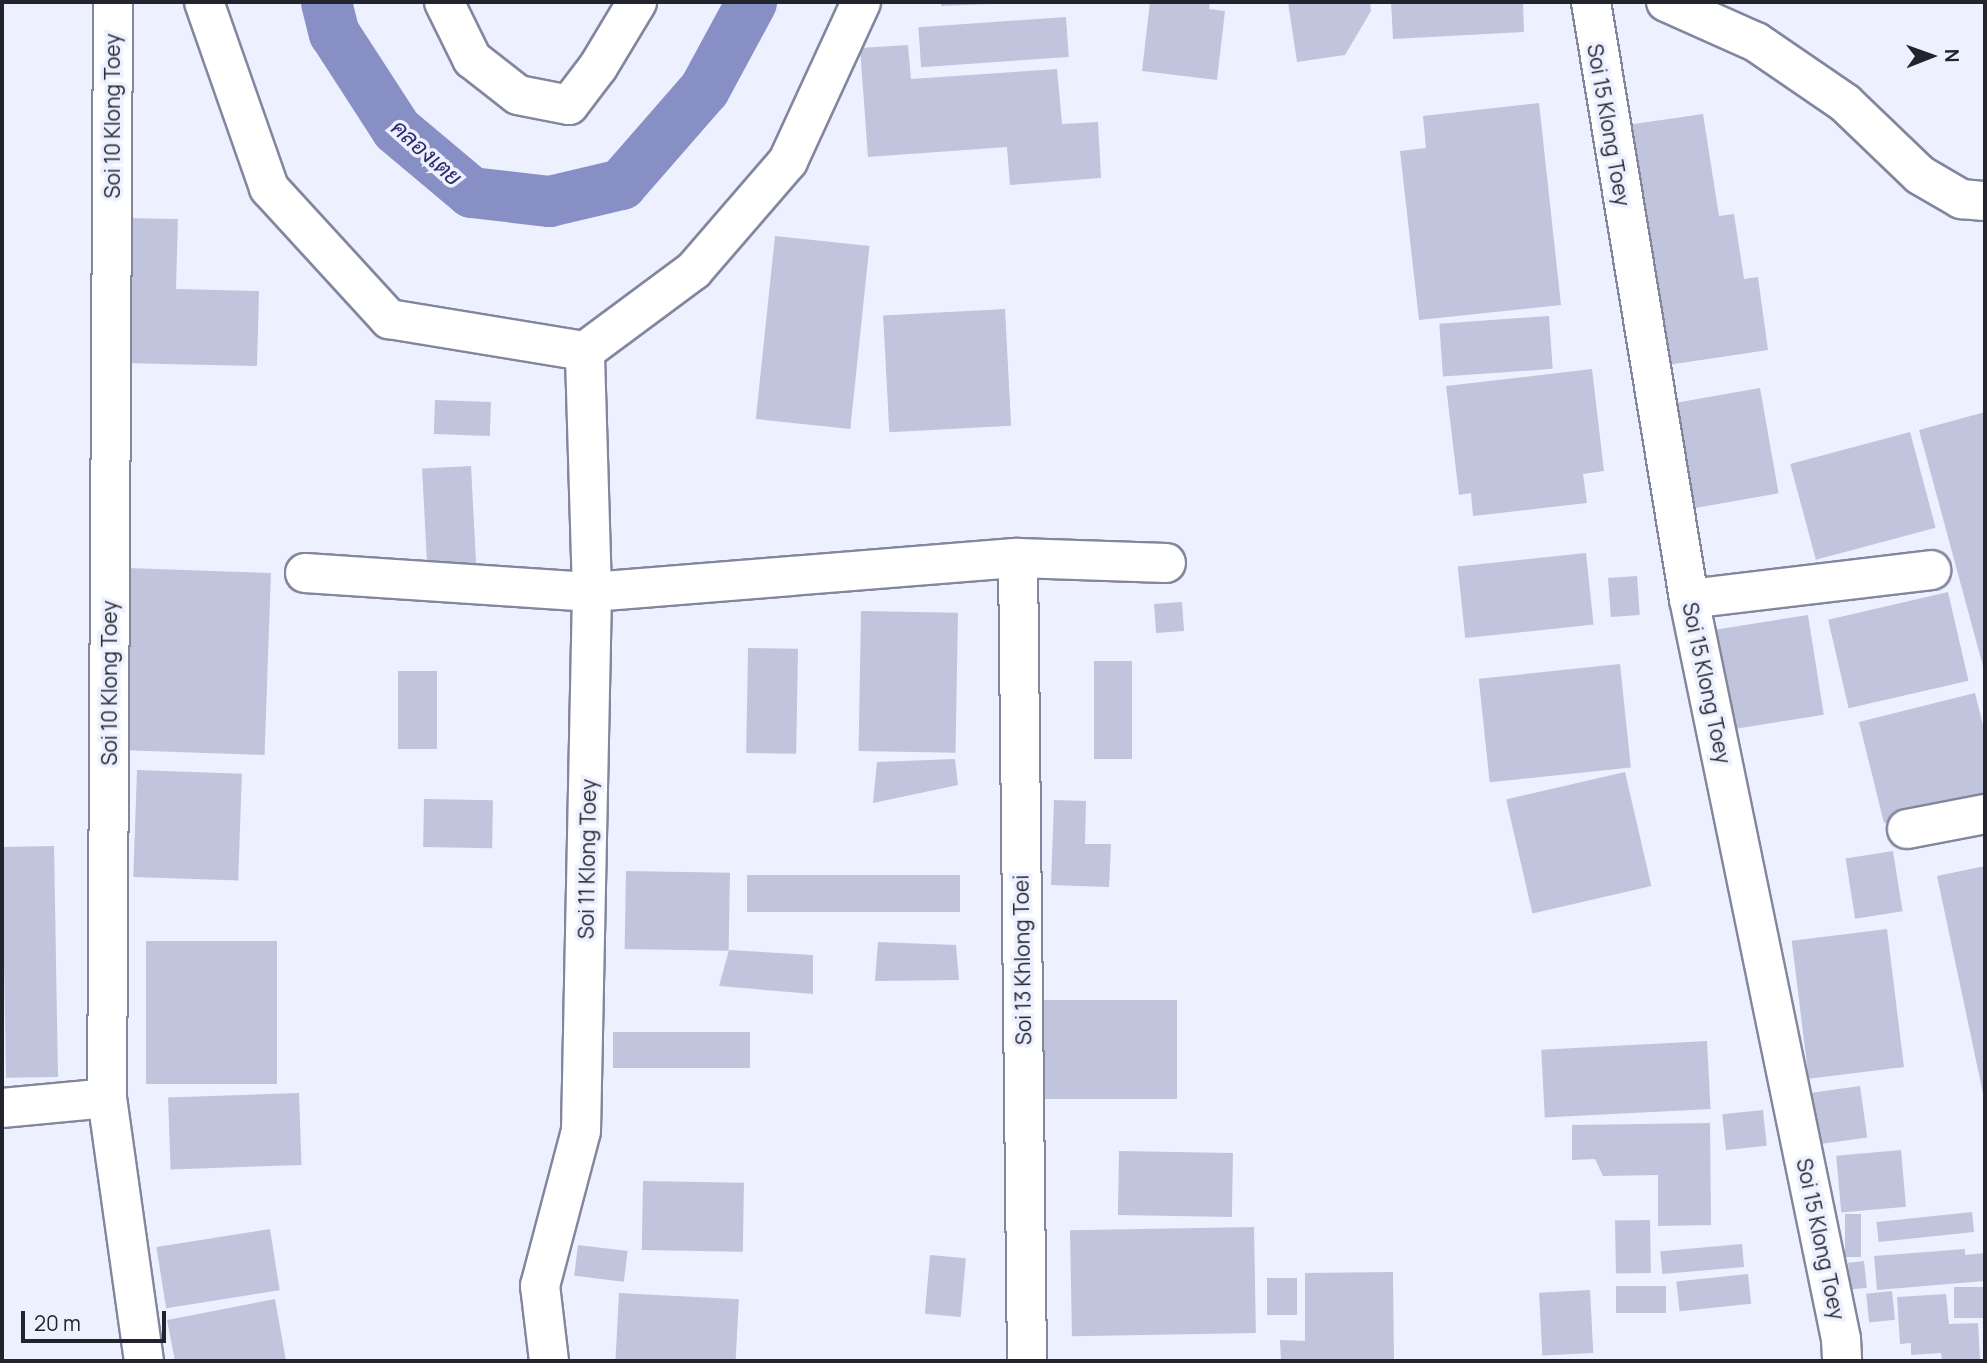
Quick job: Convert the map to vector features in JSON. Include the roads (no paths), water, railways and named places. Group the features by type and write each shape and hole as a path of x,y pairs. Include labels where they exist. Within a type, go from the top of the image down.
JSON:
{"street":[{"name":"Soi 10 Klong Toey","path":"113,2 107,1098 144,1361"},
{"path":"204,2 269,188 389,319 585,351 694,270 788,161 861,2"},
{"path":"444,2 472,59 518,95 569,105 598,67 637,2"},
{"name":"Soi 15 Klong Toey","path":"1591,2 1689,599 1841,1339 1842,1361"},
{"path":"1666,2 1756,42 1845,103 1920,175 1961,199 1985,201"},
{"name":"Soi 11 Klong Toey","path":"549,1361 540,1286 581,1131 592,592 585,351"},
{"path":"305,573 592,592 1018,558 1166,563"},
{"name":"Soi 13 Khlong Toei","path":"1018,558 1027,1361"},
{"path":"1689,599 1931,570"},
{"path":"1907,829 1985,814"},
{"path":"2,1108 107,1098"}],"waterway":[{"name":"คลองเตย","path":"326,2 334,33 396,129 471,192 549,201 621,184 704,89 751,2"}]}
